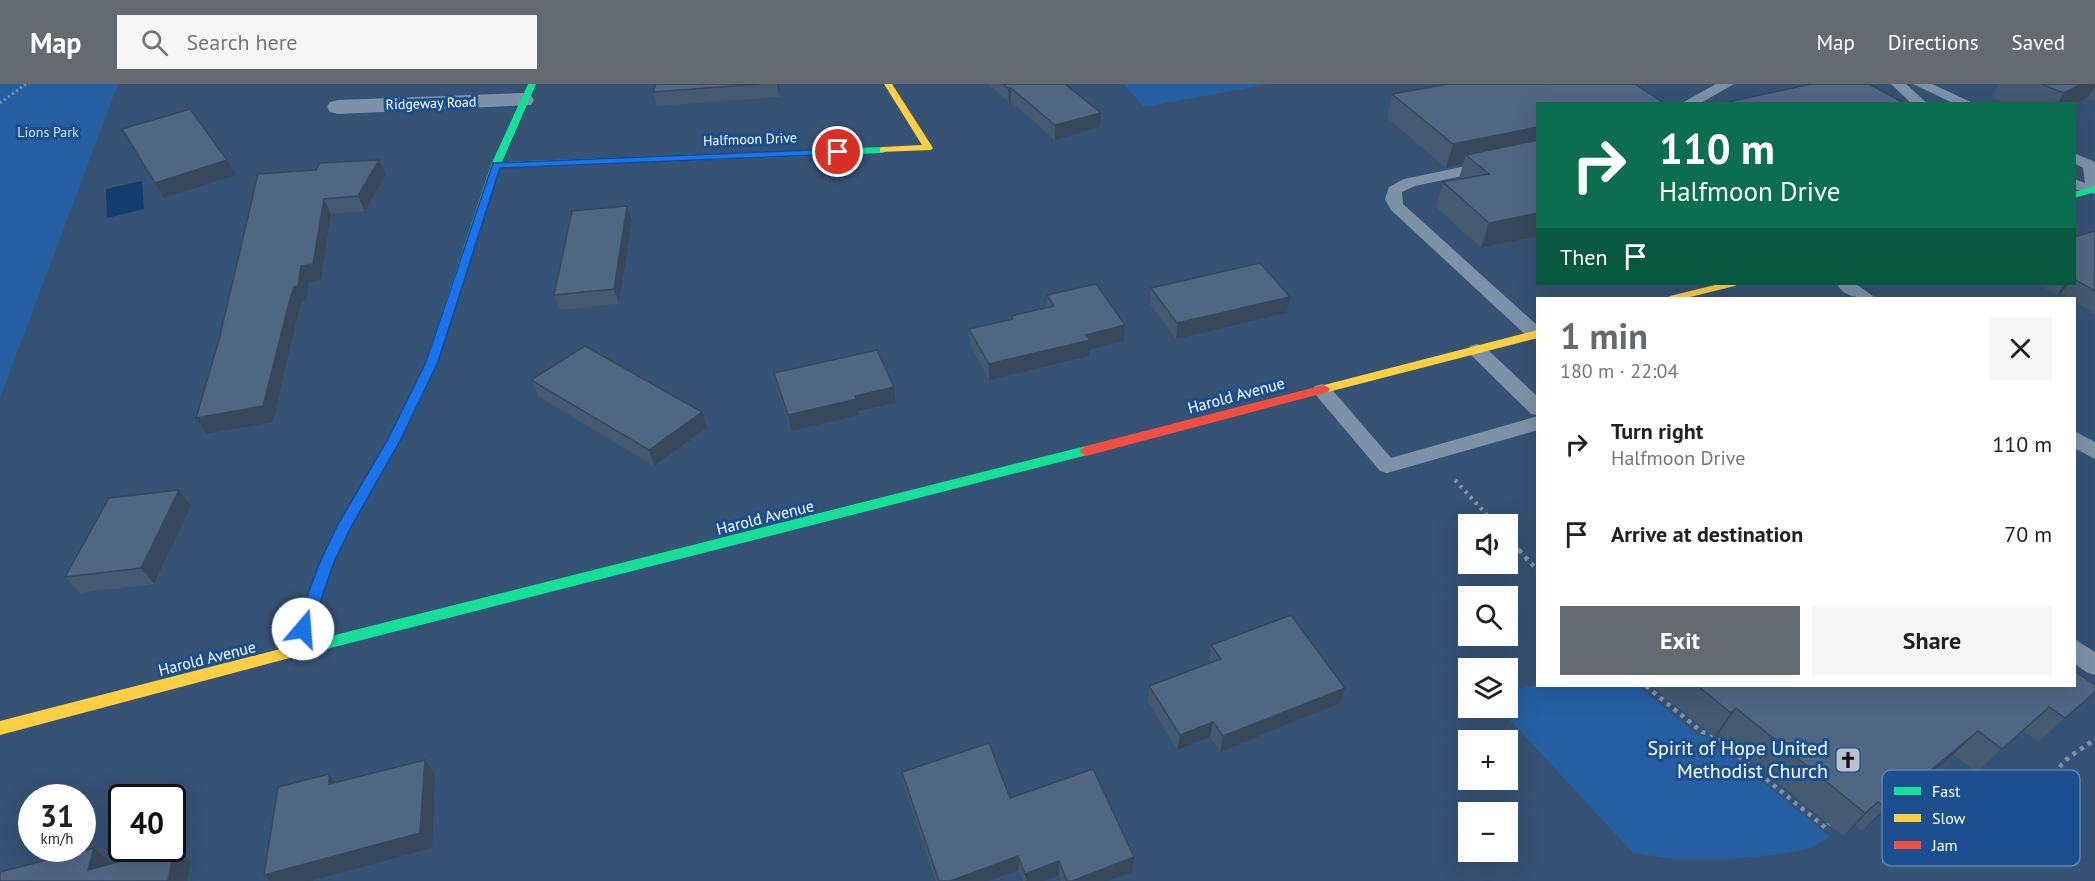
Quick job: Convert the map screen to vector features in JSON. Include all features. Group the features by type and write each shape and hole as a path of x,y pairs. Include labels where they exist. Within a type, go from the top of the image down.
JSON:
{"street":[{"name":"Halfmoon Drive","path":"496,165 928,148 888,84"},
{"name":"Ridgeway Road","path":"296,651 327,562 344,526 395,439 432,362 496,165 527,92 338,107"},
{"path":"1678,297 1727,285"},
{"name":"Harold Avenue","path":"0,728 296,651 767,534 1536,334"}],"lane":[{"path":"1691,102 1727,84"},
{"path":"1898,84 1919,102"},
{"path":"1920,84 1963,102"},
{"path":"1536,155 1410,182 1395,190 1393,197 1397,207 1536,334"},
{"path":"2076,158 2093,169 2086,190"},
{"path":"1847,285 1865,297"},
{"path":"1477,350 1536,407"},
{"path":"1322,390 1387,466 1536,424"},
{"path":"2076,439 2095,452"},
{"path":"2076,651 2095,665"}],"path":[{"path":"0,103 26,84"},
{"path":"1431,453 1486,514"},
{"path":"1518,549 1536,570"},
{"path":"1647,687 1702,732 1711,734 1826,828 1829,824"},
{"path":"2058,770 2063,763 2095,739"}],"green space":[{"name":"Lions Park","path":"0,84 118,84 0,398"},
{"path":"1123,84 1270,84 1144,107"},
{"path":"1536,685 1639,687 1697,735 1708,737 1830,837 1811,848 1783,854 1730,859 1674,859 1633,853 1508,718 1518,718 1518,689"}],"shaded area":[{"path":"142,181 144,209 107,218 106,189"}],"building":[{"path":"656,84 760,84 653,92"},
{"path":"1003,84 1065,84 1101,113 1055,125 1011,88"},
{"path":"1448,84 1635,84 1662,102 1536,102 1536,127 1453,144 1392,94"},
{"path":"1811,84 1869,84 1902,102 1728,102"},
{"path":"2041,84 2081,84 2064,93"},
{"path":"190,109 227,160 155,183 122,129"},
{"path":"1536,140 1536,213 1489,223 1443,182 1489,174 1466,155"},
{"path":"379,160 358,196 324,199 313,264 301,266 298,286 294,287 290,299 263,406 196,418 219,340 258,174 316,170 320,163"},
{"path":"627,206 614,289 554,295 572,211"},
{"path":"2095,232 2095,291 2076,280 2076,236"},
{"path":"1260,263 1290,297 1177,323 1151,288"},
{"path":"1096,284 1125,325 1086,335 1090,340 989,364 969,329 1013,319 1011,316 1054,306 1047,295"},
{"path":"585,346 702,412 649,450 531,380"},
{"path":"877,350 894,387 855,396 857,399 788,415 774,373"},
{"path":"179,490 141,568 65,577 109,498"},
{"path":"1291,615 1345,688 1223,736 1213,722 1180,735 1149,686 1221,659 1211,645"},
{"name":"Spirit of Hope United Methodist Church","path":"2076,672 2095,685 2095,692 2065,718 2049,707 2002,749 1978,731 1931,770 1882,770 1882,805 1878,802 1865,813 1736,708 1731,713 1699,687 2076,687"},
{"path":"989,743 1010,798 1093,769 1134,857 1072,881 1067,881 1059,861 1025,874 1018,856 950,881 939,881 902,772"},
{"path":"425,760 420,833 264,875 278,787 329,774 329,784"},
{"path":"39,862 90,862 88,870 118,862 172,862 168,881 0,881 0,872"}],"traffic: fast":[{"path":"296,651 327,562 344,527 395,439 432,361 496,165 532,84"},
{"path":"496,165 883,150"},
{"path":"2076,194 2095,189"},
{"path":"307,648 1086,451"}],"traffic: slow":[{"path":"883,150 928,148 888,84"},
{"path":"1678,297 1727,285"},
{"path":"1324,389 1536,335"},
{"path":"0,728 307,648"}],"traffic: jam":[{"path":"1086,451 1324,389"}],"place":[{"name":"Spirit of Hope United Methodist Church","path":"1848,760"}],"route":[{"path":"303,629 327,562 344,526 395,439 432,362 496,165 838,152"}]}
